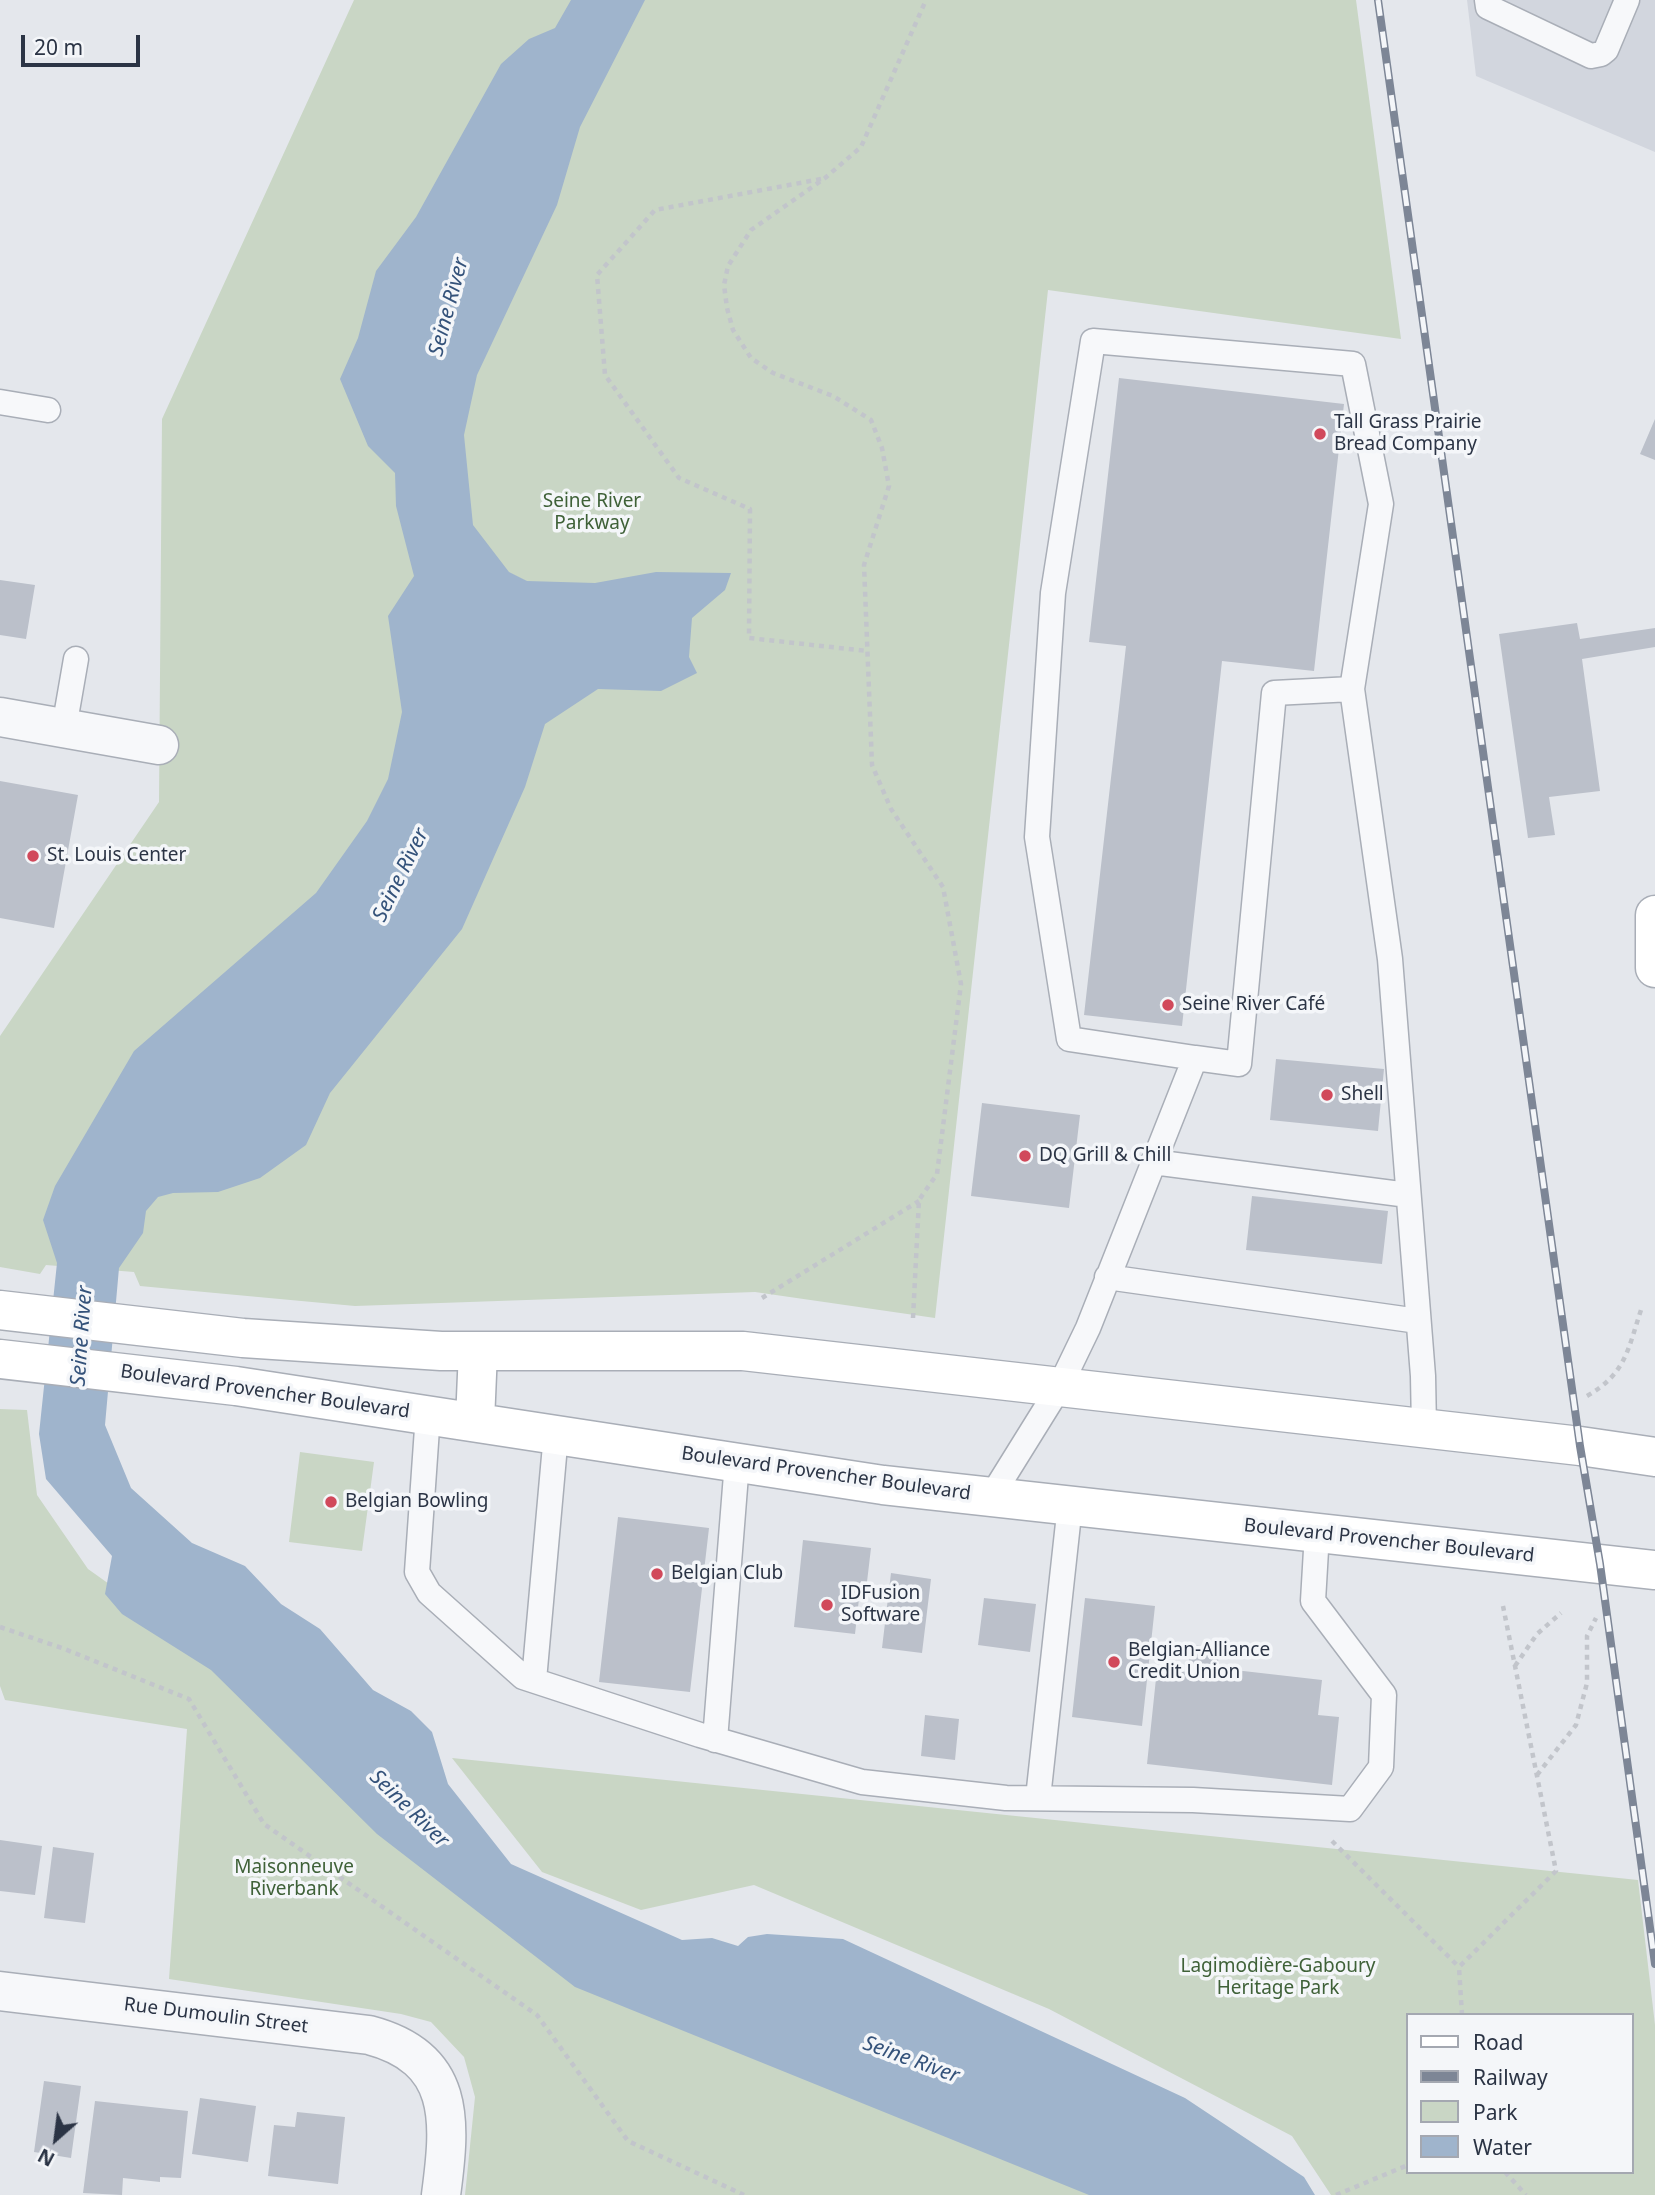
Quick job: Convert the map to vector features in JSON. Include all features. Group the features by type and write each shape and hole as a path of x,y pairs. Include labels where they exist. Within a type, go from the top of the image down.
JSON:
{"main road":[{"path":"1655,915 1655,968"},
{"path":"0,1310 243,1338 441,1351 743,1351 1580,1446 1655,1457"},
{"path":"475,1421 478,1351"},
{"name":"Boulevard Provencher Boulevard","path":"0,1359 236,1386 883,1485 1655,1570"}],"street":[{"path":"0,717 159,745"},
{"name":"Rue Dumoulin Street","path":"0,1991 369,2035 392,2041 425,2064 442,2090 446,2111 445,2165 441,2195"}],"lane":[{"path":"1487,0 1488,7 1591,56 1606,50 1627,0"},
{"path":"1352,688 1273,693 1239,1064 1069,1039 1037,837 1053,593 1093,341 1353,364 1381,504 1352,688 1390,959 1424,1428"},
{"path":"0,402 48,410"},
{"path":"64,728 76,659"},
{"path":"991,1497 1059,1387 1088,1328 1195,1058"},
{"path":"1153,1161 1408,1195"},
{"path":"1108,1277 1418,1321"},
{"path":"428,1414 417,1572 429,1593 523,1676 715,1740 862,1782 1006,1798 1193,1800 1350,1809 1381,1767 1384,1695 1313,1601 1317,1533"},
{"path":"534,1680 556,1434"},
{"path":"715,1740 737,1462"},
{"path":"1038,1798 1070,1505"}],"path":[{"path":"762,1298 919,1200 937,1174 961,984 943,887 891,809 872,765 863,565 889,486 882,448 871,420 833,396 773,373 751,358 733,330 724,285 728,266 751,230 825,178 861,148 926,0"},
{"path":"825,178 655,210 597,275 605,375 678,478 750,509 749,638 867,651"},
{"path":"913,1318 919,1200"},
{"path":"1587,1396 1604,1386 1615,1375 1624,1360 1642,1307"},
{"path":"1460,1967 1556,1871 1503,1606"},
{"path":"1515,1667 1537,1634 1561,1613"},
{"path":"1537,1776 1576,1725 1587,1683 1587,1636 1596,1618"},
{"path":"0,1627 62,1648 189,1699 264,1825 537,2015 628,2141 744,2195"},
{"path":"1297,1805 1460,1967 1462,2013"},
{"path":"1336,2195 1406,2166"},
{"path":"1507,2174 1526,2195"}],"shaded area":[{"path":"1467,0 1655,0 1655,152 1476,76"}],"green space":[{"name":"Seine River Parkway","path":"354,0 1356,0 1401,339 1048,290 935,1318 755,1292 355,1306 140,1286 134,1272 46,1265 40,1274 0,1267 0,1036 159,802 162,419"},
{"name":"Maisonneuve Riverbank","path":"0,1409 27,1410 37,1495 88,1569 202,1650 589,1972 1143,2195 465,2195 475,2097 464,2057 431,2022 401,2014 169,1979 187,1729 5,1700 0,1686"},
{"name":"Belgian Bowling","path":"300,1452 374,1462 362,1551 289,1542"},
{"name":"Lagimodière-Gaboury Heritage Park","path":"452,1758 1638,1880 1655,2025 1655,2195 1331,2195 1292,2136 1049,2009 754,1885 641,1910 542,1872"}],"water":[{"name":"Seine River","path":"571,0 645,0 580,127 557,205 477,375 464,435 473,525 509,572 527,581 595,583 656,572 731,573 725,590 692,618 689,657 697,673 661,691 598,689 545,724 525,787 462,929 330,1093 306,1145 260,1178 218,1192 173,1193 158,1197 146,1211 143,1233 119,1268 105,1425 131,1488 192,1543 245,1566 281,1604 320,1629 373,1690 411,1711 432,1732 448,1784 511,1864 682,1940 712,1938 738,1946 748,1937 767,1934 843,1939 1185,2098 1304,2177 1315,2195 1089,2195 575,1987 377,1834 211,1670 122,1614 105,1594 112,1556 46,1479 39,1434 57,1263 43,1220 55,1186 134,1051 316,893 367,821 388,779 402,712 388,616 414,576 396,506 395,473 368,446 340,379 358,338 376,271 416,217 501,64 529,39 555,28"}],"building":[{"path":"1119,378 1344,404 1314,671 1222,661 1182,1026 1084,1015 1126,646 1089,642"},
{"path":"1655,419 1655,460 1640,454"},
{"path":"0,580 35,585 26,639 0,635"},
{"path":"1577,623 1580,639 1655,628 1655,647 1582,659 1600,791 1549,797 1555,835 1528,838 1499,634"},
{"name":"St. Louis Center","path":"0,781 78,795 54,928 0,918"},
{"name":"Shell","path":"1276,1059 1384,1069 1378,1131 1270,1120"},
{"name":"DQ Grill & Chill","path":"982,1103 1080,1115 1069,1208 971,1196"},
{"path":"1252,1196 1388,1211 1382,1264 1246,1250"},
{"name":"Belgian Club","path":"618,1517 709,1528 690,1692 599,1682"},
{"name":"IDFusion Software","path":"803,1540 871,1548 867,1582 861,1581 855,1634 794,1627"},
{"path":"891,1573 931,1579 922,1653 882,1648"},
{"path":"984,1598 1036,1604 1030,1652 978,1645"},
{"name":"Belgian-Alliance Credit Union","path":"1085,1598 1155,1606 1142,1726 1072,1717"},
{"path":"1191,1645 1220,1648 1217,1668 1322,1680 1318,1715 1339,1717 1332,1785 1147,1764 1157,1669 1188,1672"},
{"path":"925,1715 959,1719 955,1760 921,1756"},
{"path":"0,1840 42,1846 35,1895 0,1891"},
{"path":"53,1847 94,1853 85,1923 44,1918"},
{"path":"44,2081 81,2086 71,2158 34,2152"},
{"path":"200,2098 256,2106 248,2162 192,2154"},
{"path":"95,2101 188,2111 181,2178 160,2177 160,2182 123,2178 122,2195 83,2193"},
{"path":"297,2112 345,2117 338,2184 268,2176 274,2125 295,2127"}],"railway":[{"path":"1378,0 1655,1964"}],"place":[{"name":"Tall Grass Prairie Bread Company","path":"1320,434"},
{"name":"St. Louis Center","path":"33,856"},
{"name":"Seine River Café","path":"1168,1005"},
{"name":"Shell","path":"1327,1095"},
{"name":"DQ Grill & Chill","path":"1025,1156"},
{"name":"Belgian Bowling","path":"331,1502"},
{"name":"Belgian Club","path":"657,1574"},
{"name":"IDFusion Software","path":"827,1605"},
{"name":"Belgian-Alliance Credit Union","path":"1114,1662"}]}
